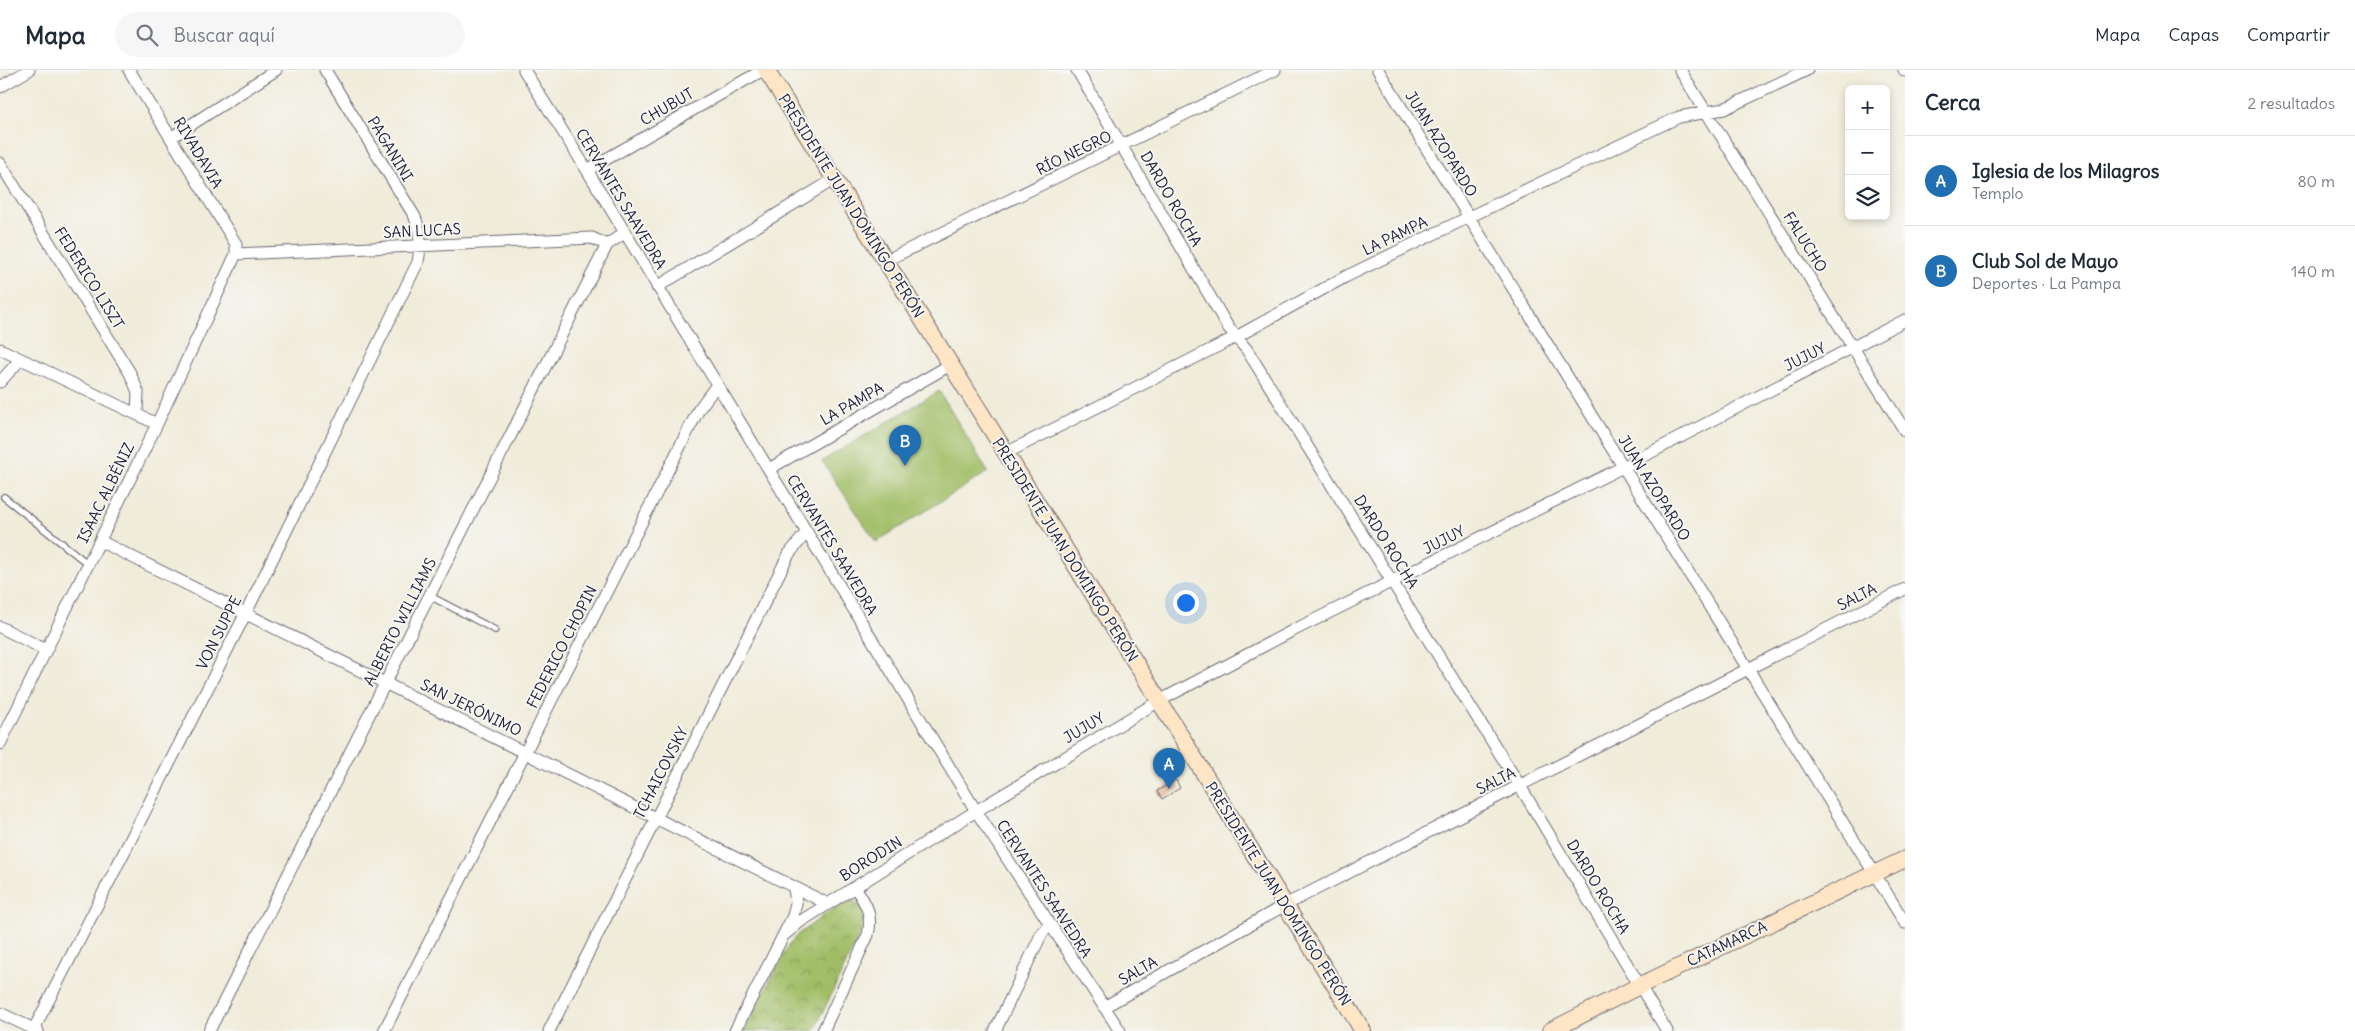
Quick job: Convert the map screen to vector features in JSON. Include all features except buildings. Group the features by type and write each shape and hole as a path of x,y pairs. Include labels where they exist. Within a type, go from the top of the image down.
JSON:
{"street":[{"path":"0,87 29,70"},
{"name":"RIVADAVIA","path":"129,70 172,137 236,244 236,254"},
{"path":"172,137 276,70"},
{"name":"PAGANINI","path":"325,70 415,218 419,228 421,246"},
{"name":"CERVANTES SAAVEDRA","path":"524,70 587,170 716,386 769,469 976,811 1120,1031"},
{"name":"CHUBUT","path":"587,170 764,70"},
{"name":"PRESIDENTE JUAN DOMINGO PERÓN","path":"764,70 1006,453 1363,1031"},
{"name":"DARDO ROCHA","path":"1077,70 1228,327 1393,582 1520,786 1667,1031"},
{"name":"RÍO NEGRO","path":"885,261 1275,70"},
{"name":"JUAN AZOPARDO","path":"1378,70 1905,923"},
{"name":"FALUCHO","path":"1680,70 1905,431"},
{"name":"LA PAMPA","path":"1006,453 1236,337 1344,277 1678,116 1724,109 1807,70"},
{"name":"FEDERICO LISZT","path":"0,163 130,373 138,392 137,414"},
{"path":"657,287 833,180"},
{"name":"ALBERTO WILLIAMS","path":"209,1031 607,245 624,233"},
{"name":"SAN LUCAS","path":"236,254 592,238 607,245"},
{"name":"VON SUPPE","path":"36,1030 246,613 418,262 421,246"},
{"name":"ISAAC ALBÉNIZ","path":"0,744 157,424 236,254"},
{"name":"JUJUY","path":"976,811 1159,701 1292,631 1623,467 1854,349 1905,320"},
{"path":"0,349 157,424"},
{"path":"0,382 20,360"},
{"name":"LA PAMPA","path":"769,469 950,365"},
{"name":"FEDERICO CHOPIN","path":"384,1031 699,409 716,386"},
{"name":"TCHAICOVSKY","path":"549,1031 788,554 806,533"},
{"name":"SAN JERÓNIMO","path":"100,541 828,904"},
{"name":"SALTA","path":"1104,1007 1285,905 1905,589"},
{"path":"0,627 46,650"},
{"name":"BORODIN","path":"784,935 828,904 976,811"},
{"name":"CATAMARCA","path":"1550,1031 1640,985 1905,859"},
{"path":"822,1031 868,935 870,925 869,908 855,887"},
{"path":"736,1031 793,916 796,903 794,888"},
{"path":"995,1031 1042,933 1050,925"},
{"path":"0,1013 36,1030"}],"lane":[{"path":"4,497 88,564"},
{"path":"430,596 495,630"}],"green space":[{"path":"939,391 988,472 876,542 822,461"},
{"path":"849,897 863,912 861,932 814,1031 744,1031 787,948 797,935"}],"place":[{"name":"Club Sol de Mayo","path":"905,466"},
{"name":"Iglesia de los Milagros","path":"1169,789"}]}
